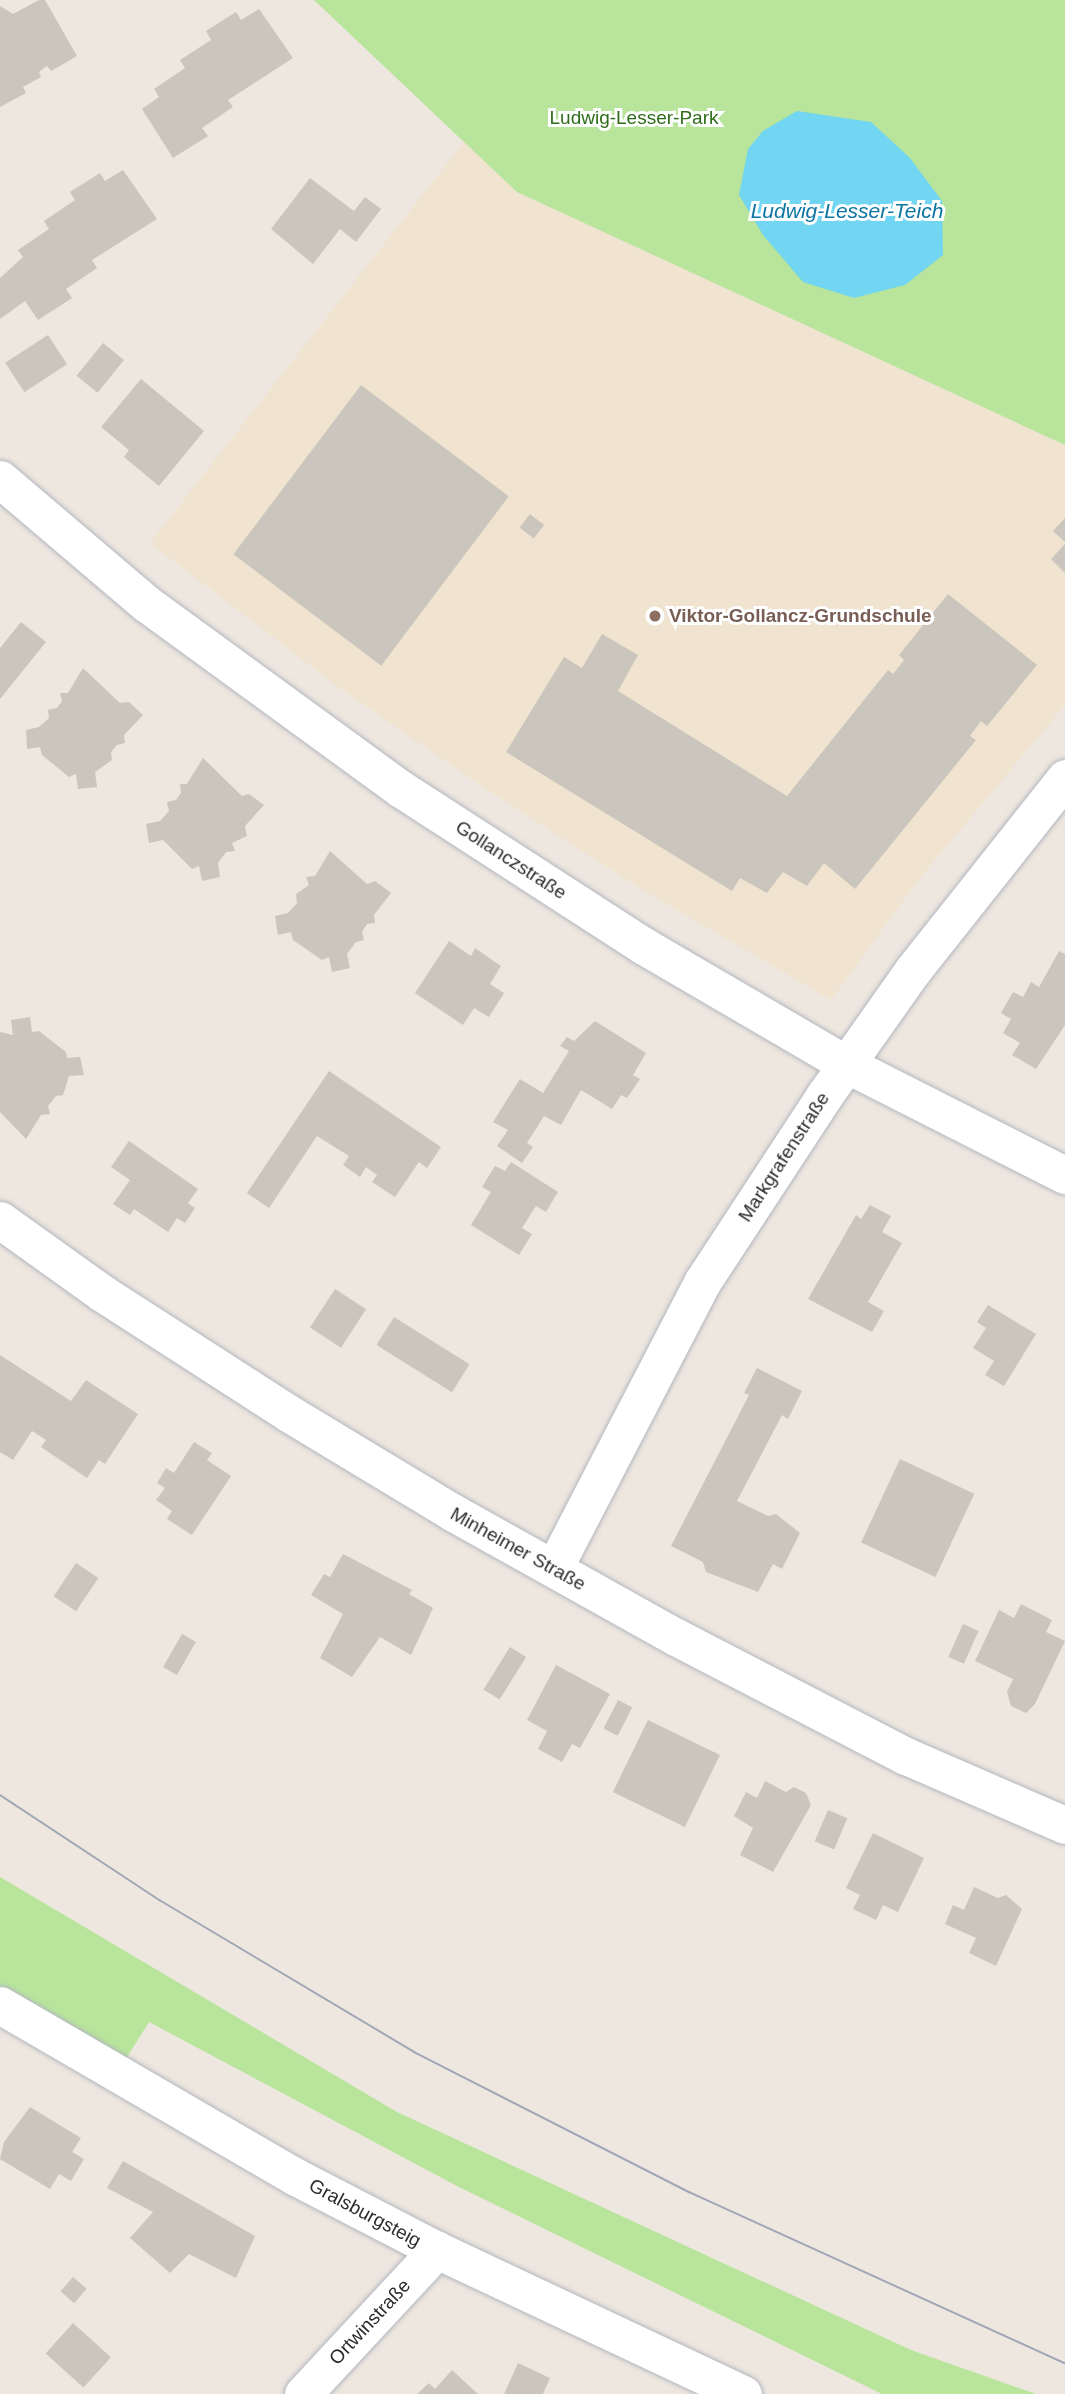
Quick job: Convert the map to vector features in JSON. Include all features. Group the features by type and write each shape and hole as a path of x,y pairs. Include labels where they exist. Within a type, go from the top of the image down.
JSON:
{"street":[{"name":"Gollanczstraße","path":"0,479 147,604 401,789 644,946 846,1064 1065,1175"},
{"name":"Markgrafenstraße","path":"554,1568 703,1281 846,1064 913,970 1065,778"},
{"name":"Minheimer Straße","path":"0,1220 102,1293 312,1429 554,1568 906,1756 1065,1825"},
{"name":"Gralsburgsteig","path":"0,2005 260,2158 437,2250 743,2394"},
{"name":"Ortwinstraße","path":"303,2394 437,2250"}],"shaded area":[{"name":"Viktor-Gollancz-Grundschule","path":"464,142 517,192 1065,445 1065,705 919,879 831,1000 638,887 486,789 341,689 150,543"}],"green space":[{"name":"Ludwig-Lesser-Park","path":"314,0 1065,0 1065,445 517,192"},
{"path":"0,1877 397,2112 911,2350 1036,2394 882,2394 457,2186 149,2022 124,2062 0,1987"}],"water":[{"name":"Ludwig-Lesser-Teich","path":"797,111 871,122 910,158 942,201 943,255 905,285 854,298 803,282 763,235 739,195 748,149 763,131"}],"building":[{"path":"39,0 45,0 77,56 51,71 47,66 39,72 41,77 23,87 26,93 0,107 0,6 13,14"},
{"path":"259,9 293,58 228,100 233,107 202,128 208,136 173,158 142,109 159,97 154,89 185,68 180,60 211,40 206,31 236,12 241,20"},
{"path":"123,170 157,219 92,260 97,268 66,289 72,298 38,320 25,301 0,319 0,278 23,257 18,250 49,229 44,221 75,200 70,192 100,173 105,181"},
{"path":"310,178 354,211 365,197 381,209 356,242 340,229 313,264 271,229"},
{"path":"48,335 67,364 24,392 5,363"},
{"path":"103,343 124,360 98,393 77,376"},
{"path":"141,379 204,431 159,486 124,457 129,450 101,427"},
{"path":"361,385 509,496 381,666 233,554"},
{"path":"530,514 544,525 534,538 520,527"},
{"path":"1065,518 1065,542 1053,531"},
{"path":"1065,544 1065,573 1051,559"},
{"path":"948,594 1037,665 987,726 981,721 970,736 976,740 855,889 824,863 807,886 783,872 767,893 740,878 732,891 506,752 564,657 582,668 602,634 638,655 618,691 787,796 888,670 893,674 904,660 899,655"},
{"path":"21,622 46,642 0,699 0,648"},
{"path":"83,668 120,703 129,702 143,715 124,735 125,743 117,745 111,752 112,760 95,772 97,787 78,789 76,774 69,777 42,755 40,747 27,749 26,730 39,727 49,718 48,710 57,708 62,701 60,693 68,693"},
{"path":"203,758 242,796 249,794 264,805 245,826 247,836 232,843 235,851 226,852 218,863 220,877 202,881 199,866 192,869 163,840 149,843 146,824 160,821 169,811 167,802 176,800 181,793 180,784 187,784"},
{"path":"330,851 367,884 375,881 391,893 374,915 375,923 367,924 362,932 364,940 356,942 347,954 350,968 332,972 329,957 322,960 293,940 291,932 278,935 275,916 288,913 297,903 296,894 309,885 306,877 315,876"},
{"path":"449,941 471,956 475,948 501,966 490,984 504,993 489,1017 474,1008 463,1025 415,993"},
{"path":"1059,951 1065,954 1065,1025 1036,1069 1012,1055 1020,1043 1003,1033 1011,1019 1001,1013 1013,992 1023,997 1031,982 1039,987"},
{"path":"30,1017 32,1032 39,1031 66,1052 67,1058 80,1057 84,1075 69,1076 63,1095 56,1096 48,1106 50,1114 41,1115 26,1139 0,1112 0,1032 13,1035 11,1020"},
{"path":"595,1021 646,1053 633,1075 640,1079 627,1098 621,1095 612,1109 581,1090 561,1125 544,1116 527,1143 533,1147 522,1163 497,1146 508,1130 493,1122 520,1079 543,1093 569,1051 560,1046 567,1037 574,1041"},
{"path":"329,1071 441,1147 427,1168 419,1162 395,1197 372,1182 377,1175 366,1167 360,1177 343,1165 349,1156 317,1136 269,1208 247,1193"},
{"path":"129,1141 198,1189 188,1203 195,1208 185,1223 177,1218 168,1232 134,1209 130,1215 113,1204 130,1180 111,1167"},
{"path":"511,1162 558,1192 546,1212 536,1206 522,1228 532,1234 519,1255 471,1225 491,1192 482,1187 495,1166 505,1171"},
{"path":"870,1205 891,1216 882,1232 902,1243 868,1302 884,1311 872,1332 808,1299 856,1215 861,1219"},
{"path":"335,1289 366,1309 341,1348 310,1328"},
{"path":"988,1305 1036,1334 1004,1386 985,1375 994,1361 973,1348 986,1328 977,1322"},
{"path":"394,1317 469,1364 452,1392 377,1345"},
{"path":"0,1355 71,1401 86,1380 138,1414 105,1464 99,1460 87,1478 41,1447 46,1440 32,1431 13,1460 0,1452"},
{"path":"757,1368 802,1391 788,1419 782,1415 737,1501 768,1516 776,1514 800,1533 782,1569 773,1564 758,1592 706,1572 703,1562 671,1546 749,1395 744,1393"},
{"path":"194,1442 212,1453 207,1460 231,1476 192,1535 167,1519 172,1511 156,1500 165,1488 157,1483 166,1468 174,1473"},
{"path":"900,1459 974,1494 935,1577 861,1542"},
{"path":"343,1554 412,1590 409,1594 433,1608 411,1655 380,1637 352,1677 320,1658 343,1614 311,1595 324,1574 330,1577"},
{"path":"76,1563 98,1578 76,1611 54,1596"},
{"path":"1021,1604 1052,1620 1046,1632 1065,1641 1035,1704 1026,1713 1011,1706 1007,1692 1013,1679 975,1661 999,1610 1014,1618"},
{"path":"963,1624 979,1631 964,1664 948,1657"},
{"path":"182,1634 196,1642 177,1675 163,1667"},
{"path":"510,1647 526,1657 500,1699 484,1689"},
{"path":"556,1665 610,1694 580,1748 572,1744 562,1762 538,1749 547,1731 527,1720"},
{"path":"618,1700 632,1707 618,1736 603,1729"},
{"path":"648,1720 720,1755 685,1827 613,1792"},
{"path":"765,1781 786,1792 794,1787 806,1793 811,1805 773,1872 740,1855 753,1828 734,1816 746,1792 757,1798"},
{"path":"828,1810 847,1818 834,1850 815,1841"},
{"path":"873,1833 924,1858 898,1912 883,1905 876,1920 853,1909 860,1895 846,1888"},
{"path":"974,1887 998,1898 1006,1895 1022,1909 996,1966 969,1953 976,1938 945,1924 953,1905 964,1910"},
{"path":"30,2107 81,2138 72,2152 84,2159 71,2181 59,2174 50,2189 0,2159 4,2142"},
{"path":"123,2161 255,2236 236,2278 189,2254 170,2273 130,2238 153,2212 107,2188"},
{"path":"73,2277 87,2289 74,2303 61,2291"},
{"path":"73,2323 111,2357 83,2388 46,2353"},
{"path":"518,2363 550,2378 543,2394 504,2394"},
{"path":"452,2370 478,2394 417,2394 429,2383 435,2389"}],"tram line":[{"path":"0,1795 161,1901 414,2052 689,2192 1065,2363"}],"place":[{"name":"Viktor-Gollancz-Grundschule","path":"655,616"}]}
